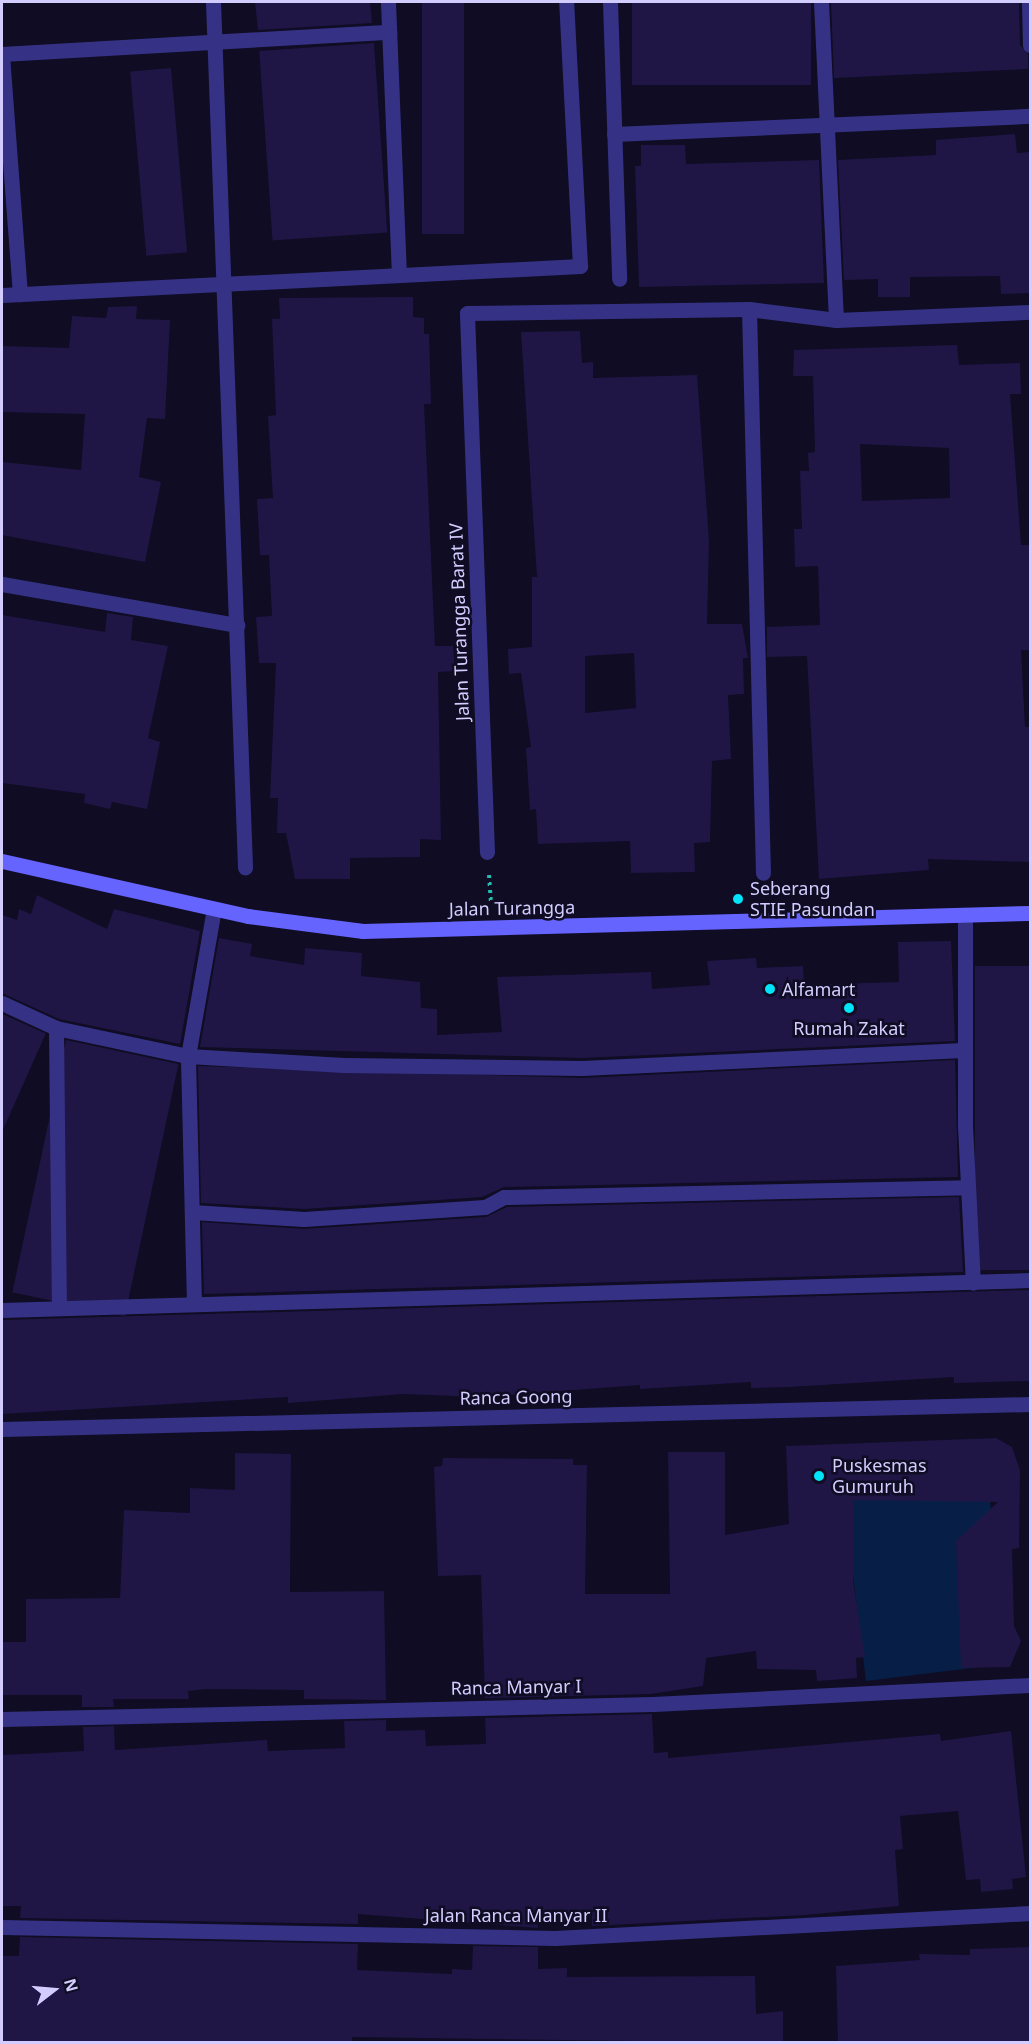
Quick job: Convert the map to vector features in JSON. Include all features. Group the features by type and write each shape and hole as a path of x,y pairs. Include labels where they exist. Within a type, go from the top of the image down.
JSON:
{"main road":[{"name":"Jalan Turangga","path":"2,861 214,909 363,931 1030,913"}],"street":[{"path":"213,2 245,867"},
{"path":"387,2 399,275"},
{"path":"2,295 580,266 566,2"},
{"path":"610,2 619,279"},
{"path":"821,2 836,320"},
{"path":"1029,2 1030,45"},
{"path":"20,294 2,55 215,40 389,32"},
{"path":"614,134 1030,116"},
{"path":"764,873 749,309 836,320 1030,312"},
{"name":"Jalan Turangga Barat IV","path":"487,852 467,313 749,309"},
{"path":"2,584 237,626"},
{"path":"194,1304 188,1056 214,909"},
{"path":"965,915 964,1050 973,1282"},
{"path":"2,1003 56,1028 188,1056 582,1068 964,1050"},
{"path":"56,1028 58,1307"},
{"path":"192,1212 304,1219 485,1207 504,1197 968,1187"},
{"path":"2,1310 1030,1280"},
{"name":"Ranca Goong","path":"2,1429 1030,1404"},
{"name":"Ranca Manyar I","path":"2,1719 653,1704 1030,1684"},
{"name":"Jalan Ranca Manyar II","path":"2,1927 555,1938 1030,1913"}],"path":[{"path":"487,852 492,928"}],"water":[{"path":"983,1444 1010,1663 866,1681 839,1462"}],"building":[{"path":"255,2 370,2 372,23 258,30"},
{"path":"422,2 464,2 464,234 422,234"},
{"path":"632,2 811,2 811,85 632,85"},
{"path":"831,2 1019,2 1020,45 1028,54 1028,69 834,78"},
{"path":"374,43 387,233 273,241 259,51"},
{"path":"171,68 187,252 146,256 130,72"},
{"path":"1015,134 1017,153 1029,152 1030,293 1001,294 1000,276 910,277 910,297 878,297 878,279 844,280 838,160 936,155 936,140"},
{"path":"641,145 685,145 686,164 819,160 824,283 639,287 635,166 641,166"},
{"path":"413,297 413,317 424,318 424,334 429,334 431,404 424,404 435,646 453,646 455,671 438,672 441,840 420,839 420,857 350,858 350,879 295,879 286,833 277,833 278,798 270,798 276,663 259,663 256,617 272,616 269,555 260,555 257,499 273,498 268,416 276,415 272,319 280,319 279,298"},
{"path":"137,306 136,319 170,320 165,419 147,418 139,477 161,482 145,562 2,535 2,462 81,470 85,414 2,412 2,346 69,348 72,316 106,318 108,307"},
{"path":"580,331 582,363 593,362 593,378 697,375 709,541 707,624 742,624 748,658 743,658 744,694 728,695 731,759 712,761 710,842 694,843 695,872 631,873 630,841 538,844 536,809 530,810 526,748 531,747 521,673 509,674 508,649 532,647 532,577 537,577 521,332","holes":["634,653 636,708 585,713 585,656"]},
{"path":"957,345 959,365 1020,363 1021,394 1010,394 1021,545 1030,545 1030,650 1021,650 1025,727 1030,727 1030,862 928,859 929,870 819,879 807,656 767,657 767,627 820,625 818,566 795,567 794,529 802,529 800,471 809,471 808,453 815,452 813,376 793,376 794,350","holes":["860,444 949,448 950,498 862,501"]},
{"path":"107,613 133,617 131,640 168,646 148,738 160,742 147,809 112,802 110,809 84,803 85,794 2,783 2,615 105,632"},
{"path":"37,895 107,929 114,909 200,931 180,1044 59,1019 2,993 2,915 17,920 19,909 31,914"},
{"path":"219,938 252,944 250,956 304,965 305,948 362,953 361,976 420,982 421,1008 437,1009 437,1035 502,1032 497,977 651,972 652,989 710,985 707,961 756,958 757,968 803,966 804,985 899,982 898,942 951,941 955,1041 582,1058 200,1047"},
{"path":"975,966 1030,966 1030,1270 975,1270"},
{"path":"2,1014 46,1034 2,1132"},
{"path":"66,1040 178,1064 125,1316 12,1292"},
{"path":"955,1060 958,1177 504,1187 482,1197 304,1209 201,1203 198,1066 582,1078"},
{"path":"959,1197 963,1272 204,1294 202,1222 304,1229 486,1217 507,1207"},
{"path":"1030,1290 1030,1381 954,1383 954,1377 751,1388 751,1382 640,1389 640,1385 480,1397 404,1394 288,1403 288,1397 2,1414 2,1320"},
{"path":"996,1438 1012,1447 1020,1470 1019,1548 1012,1549 1014,1626 1021,1641 1010,1667 961,1668 956,1541 998,1502 853,1500 853,1581 865,1657 856,1658 857,1678 817,1681 816,1670 757,1669 756,1651 706,1658 703,1686 651,1694 485,1698 481,1575 438,1576 434,1467 442,1466 443,1458 573,1459 573,1465 587,1465 585,1594 670,1594 668,1452 725,1452 725,1535 789,1524 786,1446"},
{"path":"235,1453 291,1454 290,1592 384,1591 386,1700 304,1699 304,1690 206,1689 188,1691 189,1699 113,1699 114,1707 82,1707 82,1695 2,1695 2,1642 26,1642 26,1599 120,1598 124,1510 190,1513 190,1488 235,1490"},
{"path":"652,1714 654,1753 668,1752 668,1758 940,1734 941,1741 1011,1731 1026,1877 1012,1879 1013,1889 981,1892 980,1879 966,1880 958,1811 900,1816 903,1849 895,1850 899,1906 805,1915 592,1926 592,1916 538,1916 538,1928 358,1914 358,1924 20,1918 21,1906 2,1906 2,1755 84,1751 83,1727 114,1726 115,1750 267,1740 268,1751 345,1748 344,1721 386,1720 386,1731 425,1730 426,1746 486,1744 485,1718"},
{"path":"20,1937 358,1944 357,1970 452,1974 452,1969 472,1970 473,1946 538,1947 538,1969 567,1968 567,1977 755,1976 756,2014 783,2011 783,2043 352,2037 352,2042 2,2041 2,1956 19,1956"},
{"path":"1030,1947 1030,2043 838,2043 836,1966 920,1960 919,1954 970,1955 970,1949"}],"place":[{"name":"Seberang STIE Pasundan","path":"738,899"},
{"name":"Alfamart","path":"770,989"},
{"name":"Rumah Zakat","path":"849,1008"},
{"name":"Puskesmas Gumuruh","path":"819,1476"}]}
